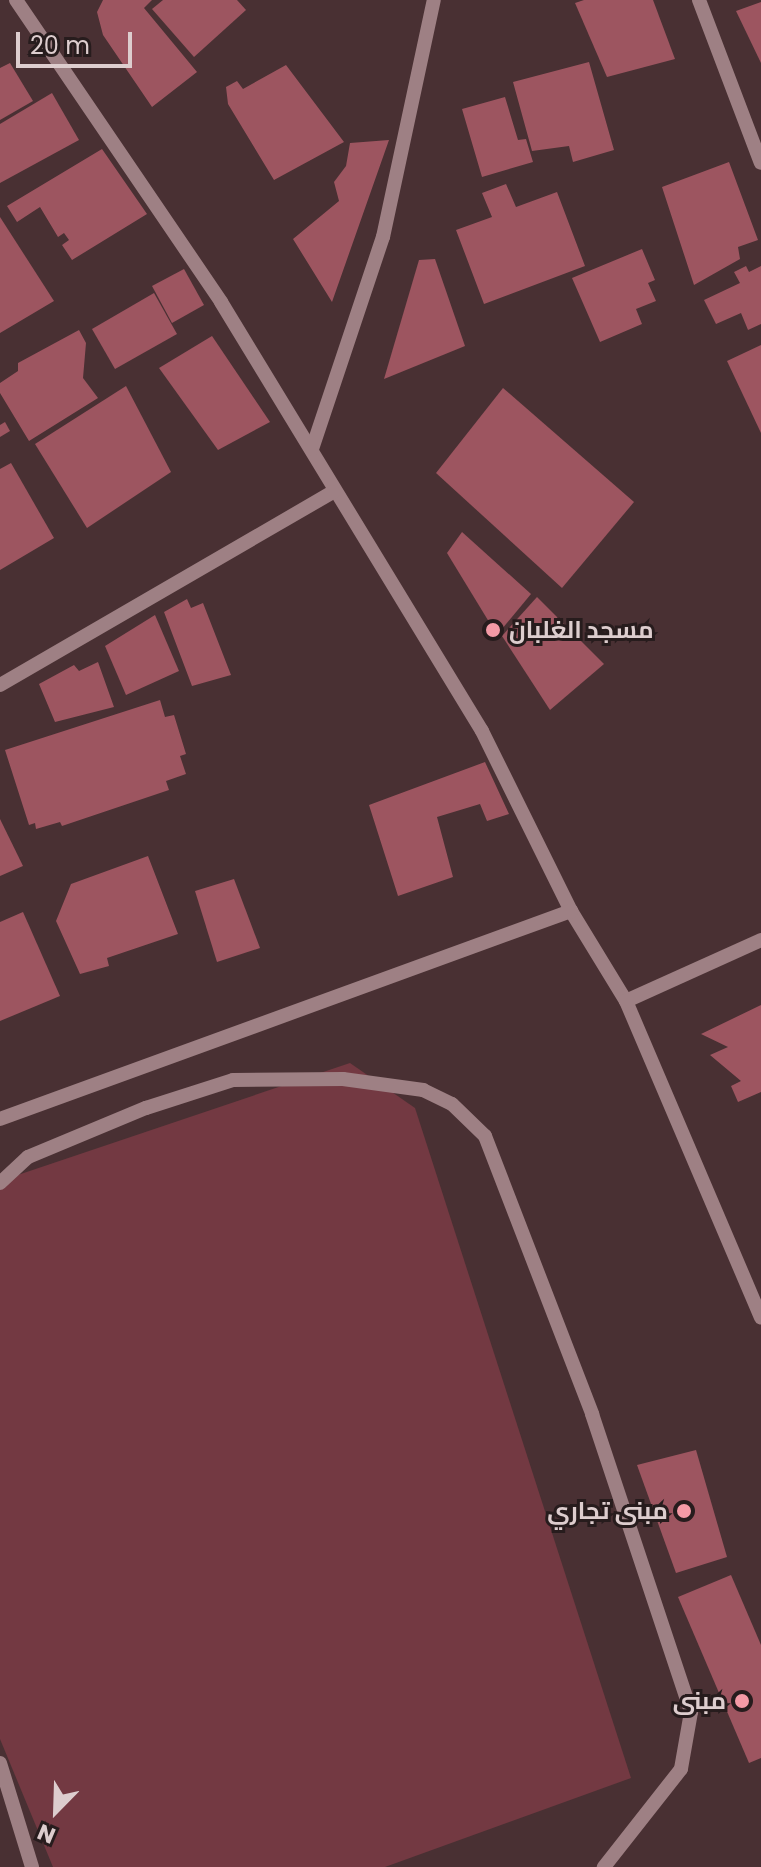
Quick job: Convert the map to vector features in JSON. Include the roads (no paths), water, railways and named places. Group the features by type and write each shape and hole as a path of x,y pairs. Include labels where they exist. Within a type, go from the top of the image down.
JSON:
{"street":[{"path":"16,0 221,302 312,449 333,492 482,731 571,911 626,1001 761,1317"},
{"path":"312,449 383,237 434,0"},
{"path":"699,0 761,163"},
{"path":"0,685 333,492"},
{"path":"0,1119 571,911"},
{"path":"626,1001 761,940"},
{"path":"0,1183 28,1157 146,1108 233,1080 343,1079 423,1090 452,1104 485,1136 592,1414 691,1712 681,1769 604,1867"},
{"path":"0,1763 32,1867"}],"place":[{"name":"مسجد الغلبان","path":"493,630"},
{"name":"مبنى تجاري","path":"684,1511"},
{"name":"مبنى","path":"742,1701"}]}
